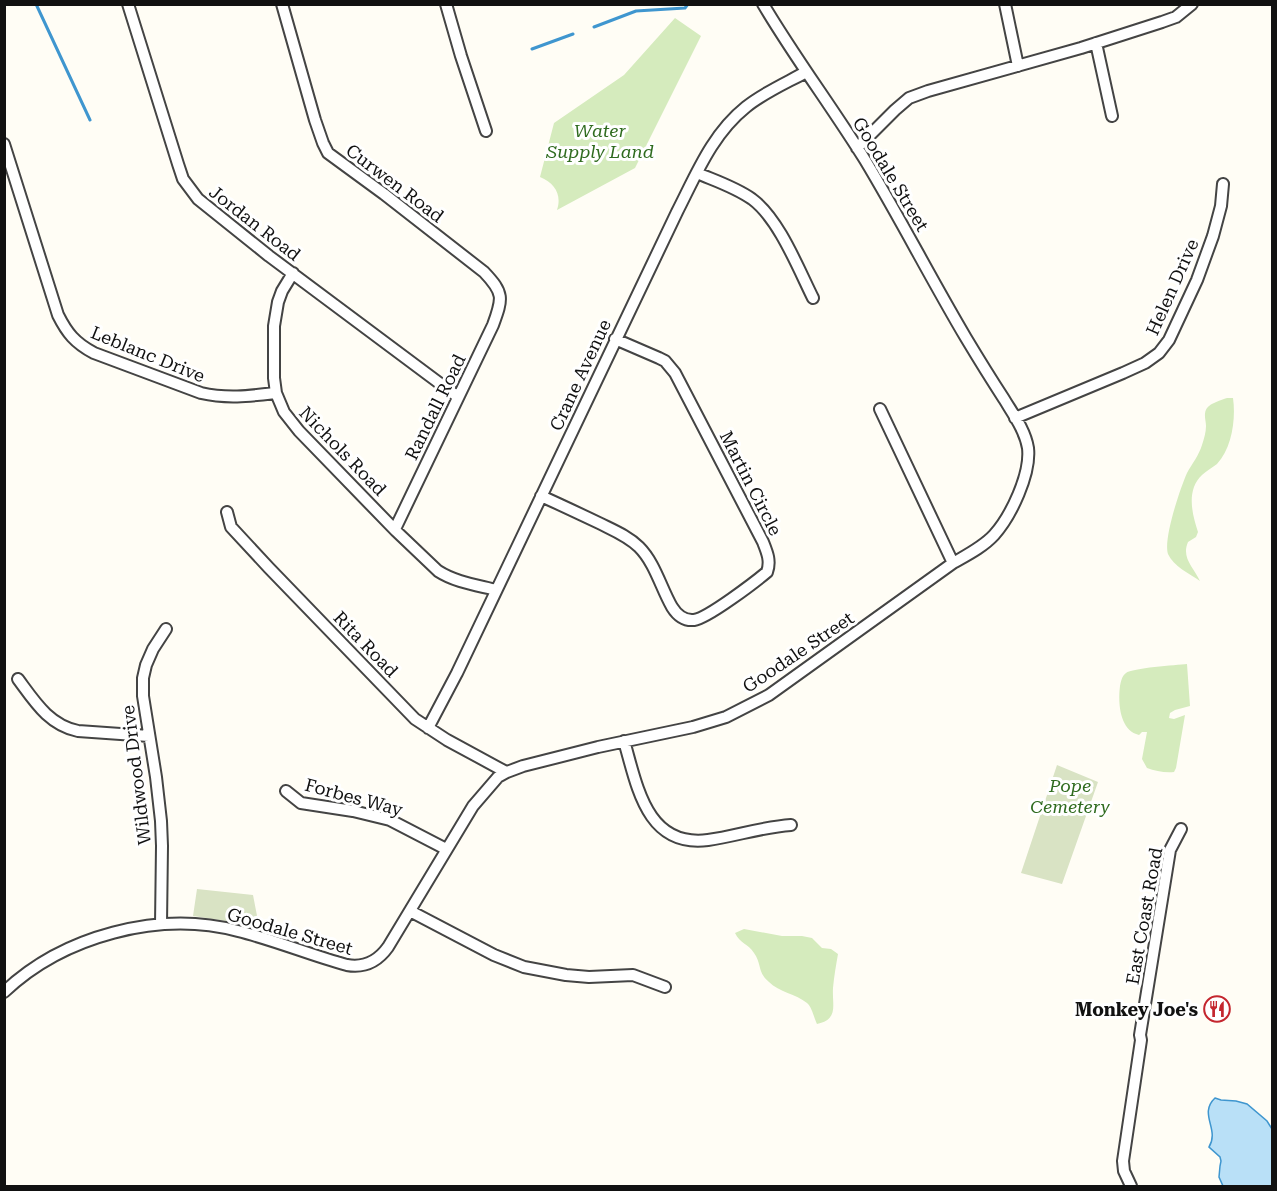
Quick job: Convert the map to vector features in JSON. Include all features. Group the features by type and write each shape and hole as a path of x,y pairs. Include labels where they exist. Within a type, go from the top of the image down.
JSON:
{"street":[{"name":"Jordan Road","path":"128,4 177,164 198,200 459,397"},
{"name":"Curwen Road","path":"282,4 315,120 328,153 484,272 496,284 500,298"},
{"path":"446,4 486,131"},
{"name":"Goodale Street","path":"4,992 49,959 69,949 114,933 161,924 199,925 237,930 338,963 356,966 367,964 382,955 400,929 473,806 498,777 523,766 693,727 746,708 769,695 993,536 1012,509 1020,488 1028,460 1028,447 1024,435 857,148 763,4"},
{"path":"1005,4 1018,66"},
{"path":"857,148 909,98 1162,22 1176,17 1192,4"},
{"path":"1096,43 1112,116"},
{"name":"Crane Avenue","path":"428,728 457,673 615,339 714,141 744,108 806,72"},
{"name":"Leblanc Drive","path":"4,144 58,315 65,329 75,341 93,353 201,393 217,397 239,398 276,393"},
{"path":"697,173 741,192 768,214 781,234 813,298"},
{"name":"Helen Drive","path":"1015,418 1123,373 1145,363 1159,353 1169,340 1197,280 1213,236 1221,206 1223,184"},
{"name":"Nichols Road","path":"293,273 280,296 274,326 276,393 284,412 299,431 432,566 445,576 496,590"},
{"name":"Randall Road","path":"394,529 493,325 501,302 500,298"},
{"name":"Martin Circle","path":"541,496 615,531 639,547 659,579 672,607 678,615 688,620 695,620 710,613 766,572 769,563 763,542 675,373 659,358 615,339"},
{"path":"880,409 953,563"},
{"name":"Rita Road","path":"227,512 231,526 269,568 415,719 447,740 506,772"},
{"name":"Wildwood Drive","path":"161,924 161,821 143,696 143,678 153,649 166,628"},
{"path":"18,679 37,705 68,729 149,736"},
{"path":"624,741 645,808 657,824 675,835 689,840 705,840 791,825"},
{"name":"Forbes Way","path":"286,792 301,803 390,820 446,849"},
{"name":"East Coast Road","path":"1131,1186 1124,1171 1123,1161 1140,1035 1170,849 1181,829"},
{"path":"410,911 524,968 589,977 633,975 665,987"}],"green space":[{"name":"Water Supply Land","path":"675,18 701,36 635,168 557,210 559,199 556,190 540,177 554,123 624,75"},
{"path":"1233,398 1234,406 1229,442 1217,464 1197,481 1192,495 1192,510 1198,532 1196,537 1188,542 1186,553 1200,581 1170,558 1167,547 1168,537 1184,480 1203,440 1206,410 1216,402"},
{"path":"1187,664 1190,706 1175,710 1170,713 1169,718 1174,719 1185,715 1176,768 1174,772 1171,772 1147,768 1142,759 1147,732 1139,735 1132,732 1121,715 1119,692 1122,679 1130,671"},
{"name":"Pope Cemetery","path":"1057,765 1098,782 1062,884 1021,873"},
{"path":"197,889 253,895 259,926 193,916"},
{"path":"744,929 782,936 812,938 822,948 831,949 838,954 833,988 833,1011 829,1019 817,1024 807,1003 778,988 765,978 754,953 735,933"}],"water":[{"path":"1215,1098 1247,1104 1267,1121 1272,1129 1272,1186 1223,1186 1219,1177 1220,1157 1209,1147 1212,1134 1208,1110"}],"waterway":[{"path":"36,4 90,120"},
{"path":"594,27 636,11 685,8 688,4"},
{"path":"532,49 573,34"}],"place":[{"name":"Monkey Joe's","path":"1217,1009"}]}
